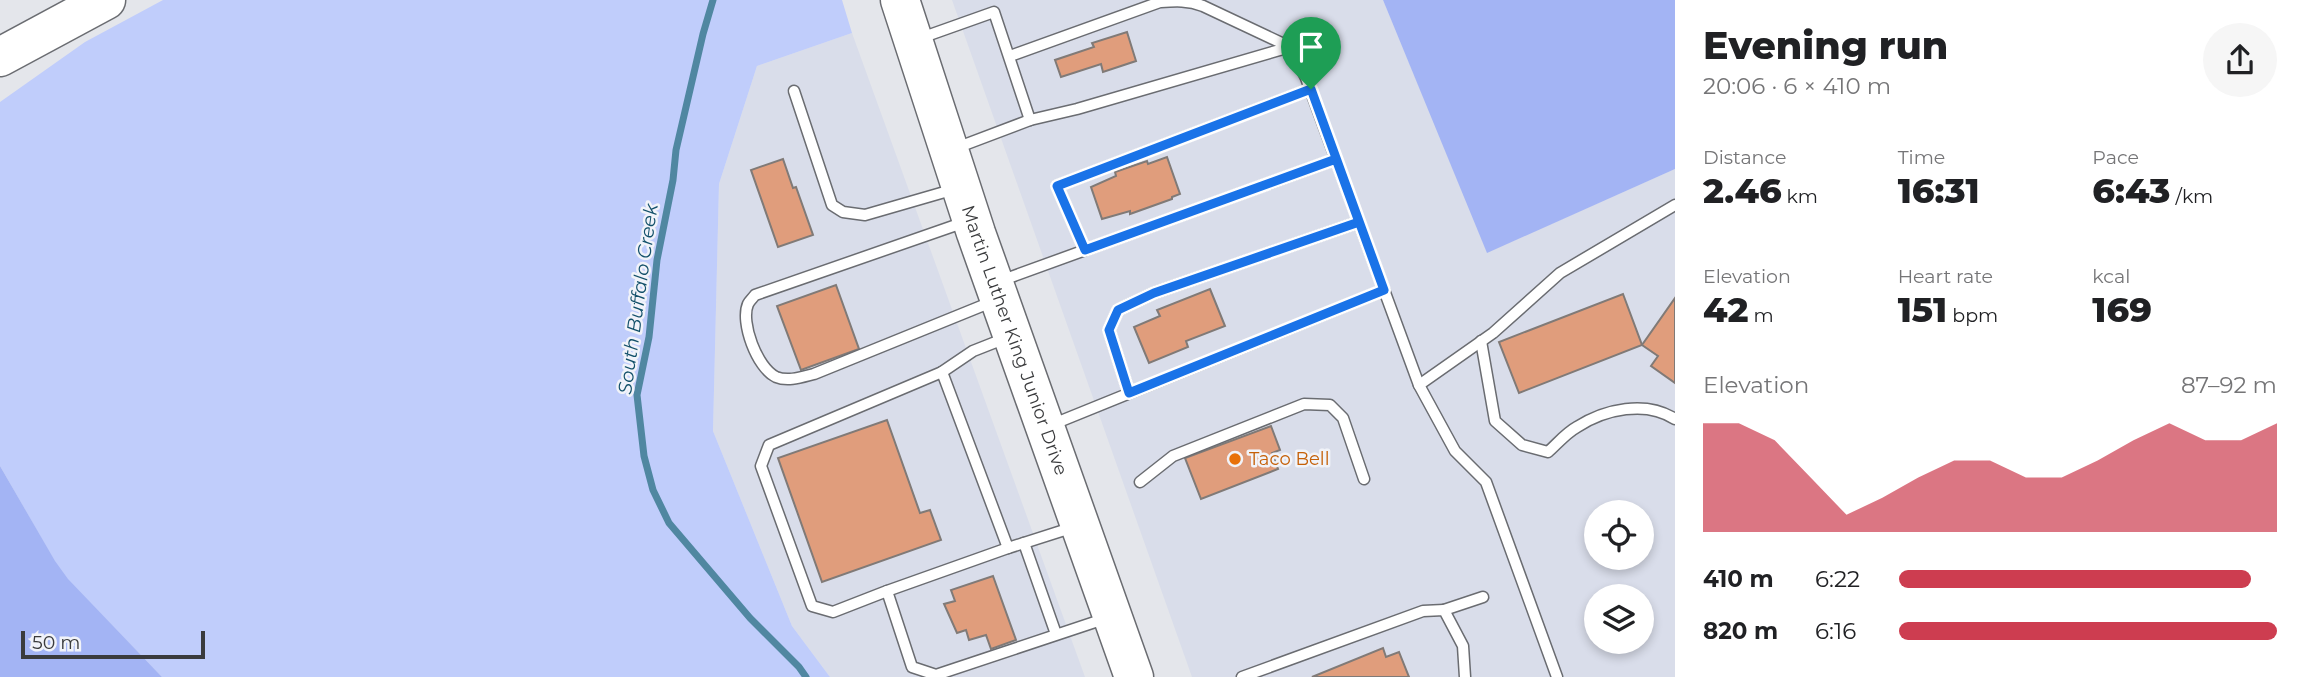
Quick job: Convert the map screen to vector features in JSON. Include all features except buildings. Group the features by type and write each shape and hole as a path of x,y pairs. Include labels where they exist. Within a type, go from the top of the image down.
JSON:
{"highway":[{"path":"0,57 106,0"},
{"name":"Martin Luther King Junior Drive","path":"900,0 966,203 1134,677"}],"lane":[{"path":"989,0 1030,120"},
{"path":"1010,56 1160,2 1175,1 1191,1 1290,47 1311,89 1419,385 1455,451 1486,482 1557,677"},
{"path":"913,41 994,12"},
{"path":"949,151 1030,120 1077,109 1290,47"},
{"path":"1085,250 1057,186 1311,89"},
{"path":"794,91 832,205 843,212 865,215 966,203"},
{"path":"966,203 755,295 747,305 747,330 761,365 776,377 794,379 814,374 1085,250 1336,159"},
{"path":"1419,385 1525,307 1560,274 1675,205"},
{"path":"1129,393 1109,330 1118,310 1179,284 1359,222"},
{"path":"1045,427 1384,290"},
{"path":"1013,336 973,351 942,372 769,444 761,466 812,606 834,612 1007,548 1080,525"},
{"path":"1481,341 1495,421 1522,445 1548,452 1576,427 1605,414 1647,407 1675,419"},
{"path":"942,372 1007,548"},
{"path":"1140,482 1173,456 1304,404 1330,405 1343,418 1364,479"},
{"path":"1024,543 1056,634"},
{"path":"887,591 912,667 936,675 1112,616"},
{"path":"1242,677 1423,611 1444,610 1483,597"},
{"path":"1444,610 1463,646 1465,677"}],"shaded area":[{"path":"163,0 842,0 852,33 757,66 719,184 713,431 792,626 830,677 162,677 68,580 0,466 0,102 85,42"},
{"path":"952,0 1383,0 1488,252 1675,169 1675,677 1192,677"},
{"path":"1383,0 1675,0 1675,169 1487,253"},
{"path":"852,33 1085,677 830,677 792,626 713,431 719,184 757,66"},
{"path":"0,466 68,579 162,677 0,677"}],"waterway":[{"name":"South Buffalo Creek","path":"713,0 676,150 673,180 657,260 649,337 637,395 644,456 653,490 669,523 750,618 806,677"}],"place":[{"name":"Taco Bell","path":"1235,459"}],"route":[{"path":"1311,89 1384,290 1129,393 1109,330 1118,310 1154,293 1359,222 1336,159 1085,250 1057,186 1311,89"}]}
